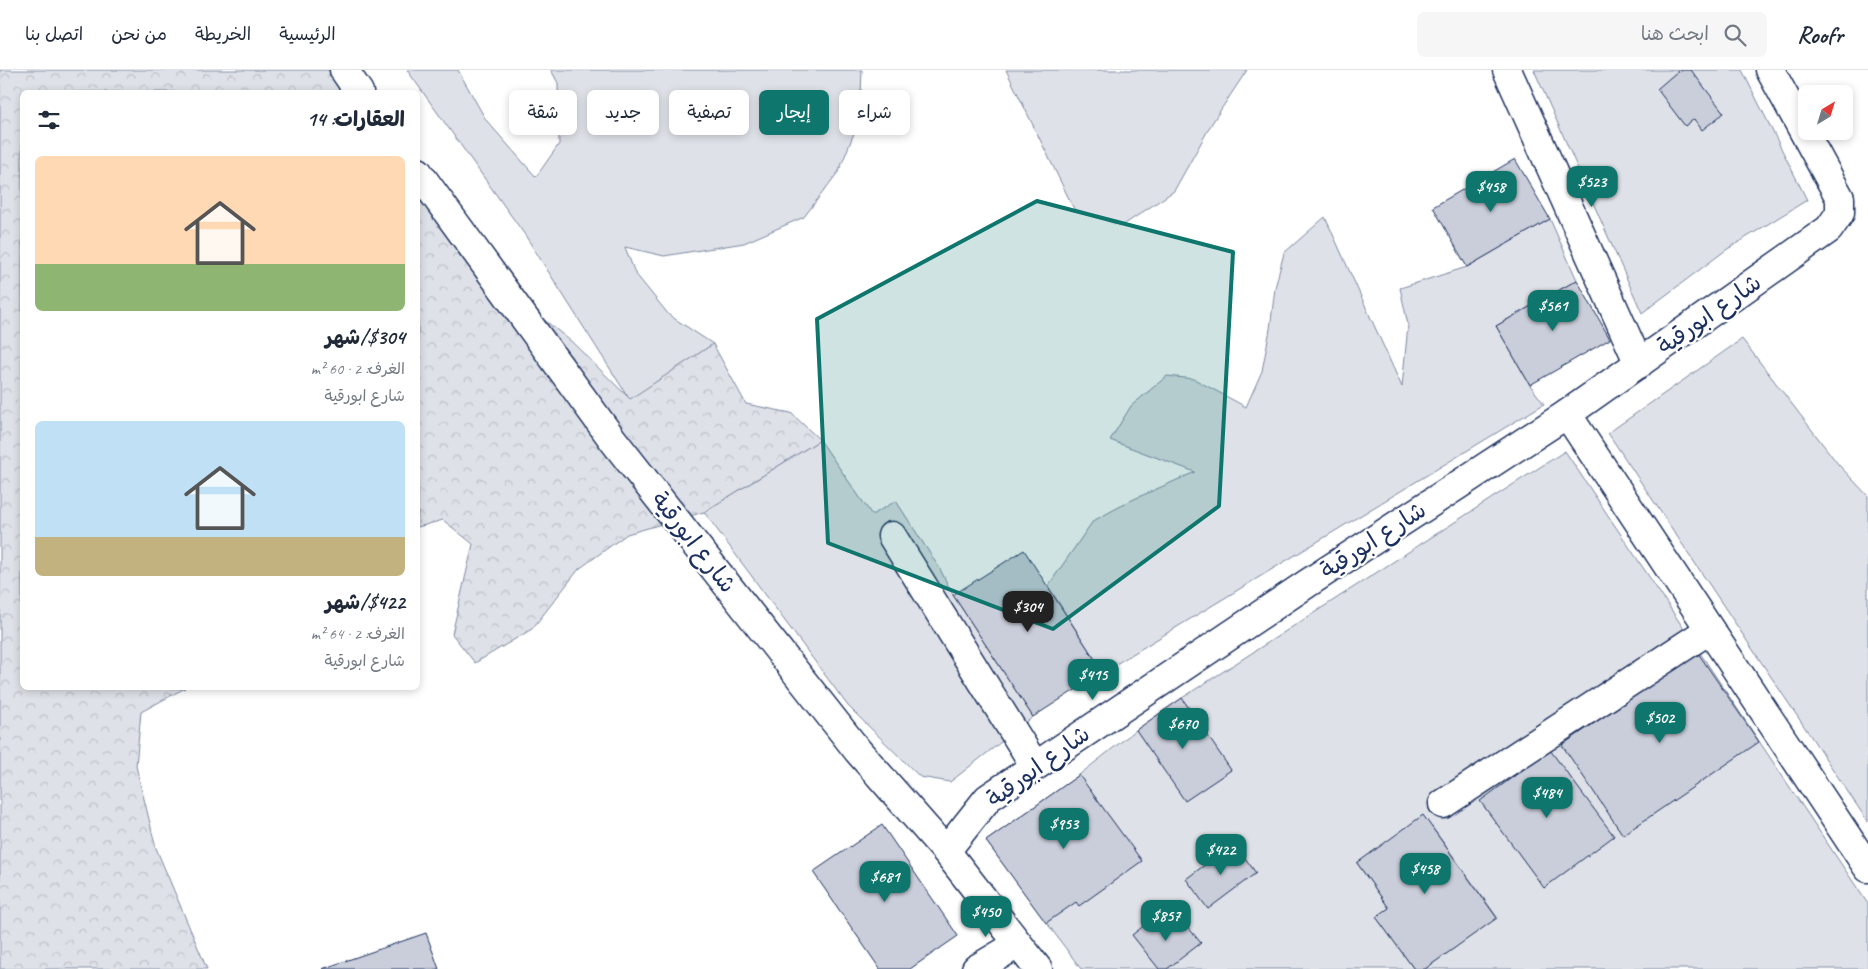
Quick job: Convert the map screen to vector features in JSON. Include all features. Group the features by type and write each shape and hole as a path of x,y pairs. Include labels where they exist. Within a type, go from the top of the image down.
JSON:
{"main road":[{"path":"344,70 358,90"},
{"path":"1507,70 1639,364"},
{"name":"شارع ابورقية","path":"420,175 613,440 858,751 946,851 988,798 1308,583 1567,414 1829,229 1840,213 1840,198 1770,70"},
{"path":"1567,414 1868,868"},
{"path":"892,536 1035,766"},
{"path":"1443,804 1709,630"},
{"path":"946,851 1038,969"},
{"path":"976,969 1018,944"}],"highlighted area":[{"path":"1037,201 1233,252 1219,506 1053,629 828,543 817,319"}],"green space":[{"path":"0,70 343,70 358,90 20,90 20,690 181,690 141,712 136,766 156,848 207,969 0,969"},
{"path":"407,70 458,70 486,120 536,177 559,144 559,135 577,135 577,90 558,90 558,83 551,70 862,70 861,90 839,90 839,135 853,135 839,171 804,217 744,243 664,256 625,247 635,273 669,315 713,344 630,400 525,235"},
{"path":"1006,70 1247,70 1212,123 1174,191 1122,226 1074,209"},
{"path":"1534,70 1742,70 1807,200 1726,250 1642,313"},
{"path":"420,175 497,282 572,342 630,399 713,344 746,404 791,413 820,440 704,512 627,534 579,569 532,629 475,663 452,634 473,544 443,520 420,526"},
{"path":"1325,217 1402,387 1408,325 1400,288 1467,267 1550,219 1577,280 1496,326 1530,385 1544,404 1103,672 1048,586 1093,521 1134,499 1195,472 1110,440 1131,406 1167,376 1194,379 1246,407 1262,371 1275,288 1284,253"},
{"path":"1742,339 1838,464 1868,496 1868,822 1608,433"},
{"path":"820,440 872,515 896,501 940,569 953,595 1033,717 950,782 920,777 848,706 704,512"},
{"path":"1565,451 1868,904 1868,969 1425,969 1497,917 1432,827 1357,863 1389,908 1377,918 1414,969 1081,969 986,841 1182,698"}],"building":[{"path":"1679,70 1691,70 1724,113 1702,130 1694,119 1685,126 1657,89"},
{"path":"1515,159 1550,219 1467,267 1433,207"},
{"path":"1577,280 1610,339 1530,385 1496,326"},
{"path":"1024,550 1103,672 1033,717 953,595"},
{"path":"1698,653 1759,742 1623,835 1562,745"},
{"path":"1182,698 1231,770 1185,801 1136,730"},
{"path":"1550,750 1614,836 1544,888 1480,801"},
{"path":"1079,775 1142,861 1079,906 1076,902 1046,923 986,841"},
{"path":"1423,815 1497,918 1425,969 1414,969 1376,917 1389,908 1357,863"},
{"path":"882,825 958,936 910,969 880,969 813,872"},
{"path":"1234,843 1256,873 1208,909 1186,879"},
{"path":"1159,914 1171,929 1182,920 1201,943 1167,969 1159,969 1132,935"},
{"path":"426,933 439,969 322,969"}]}
